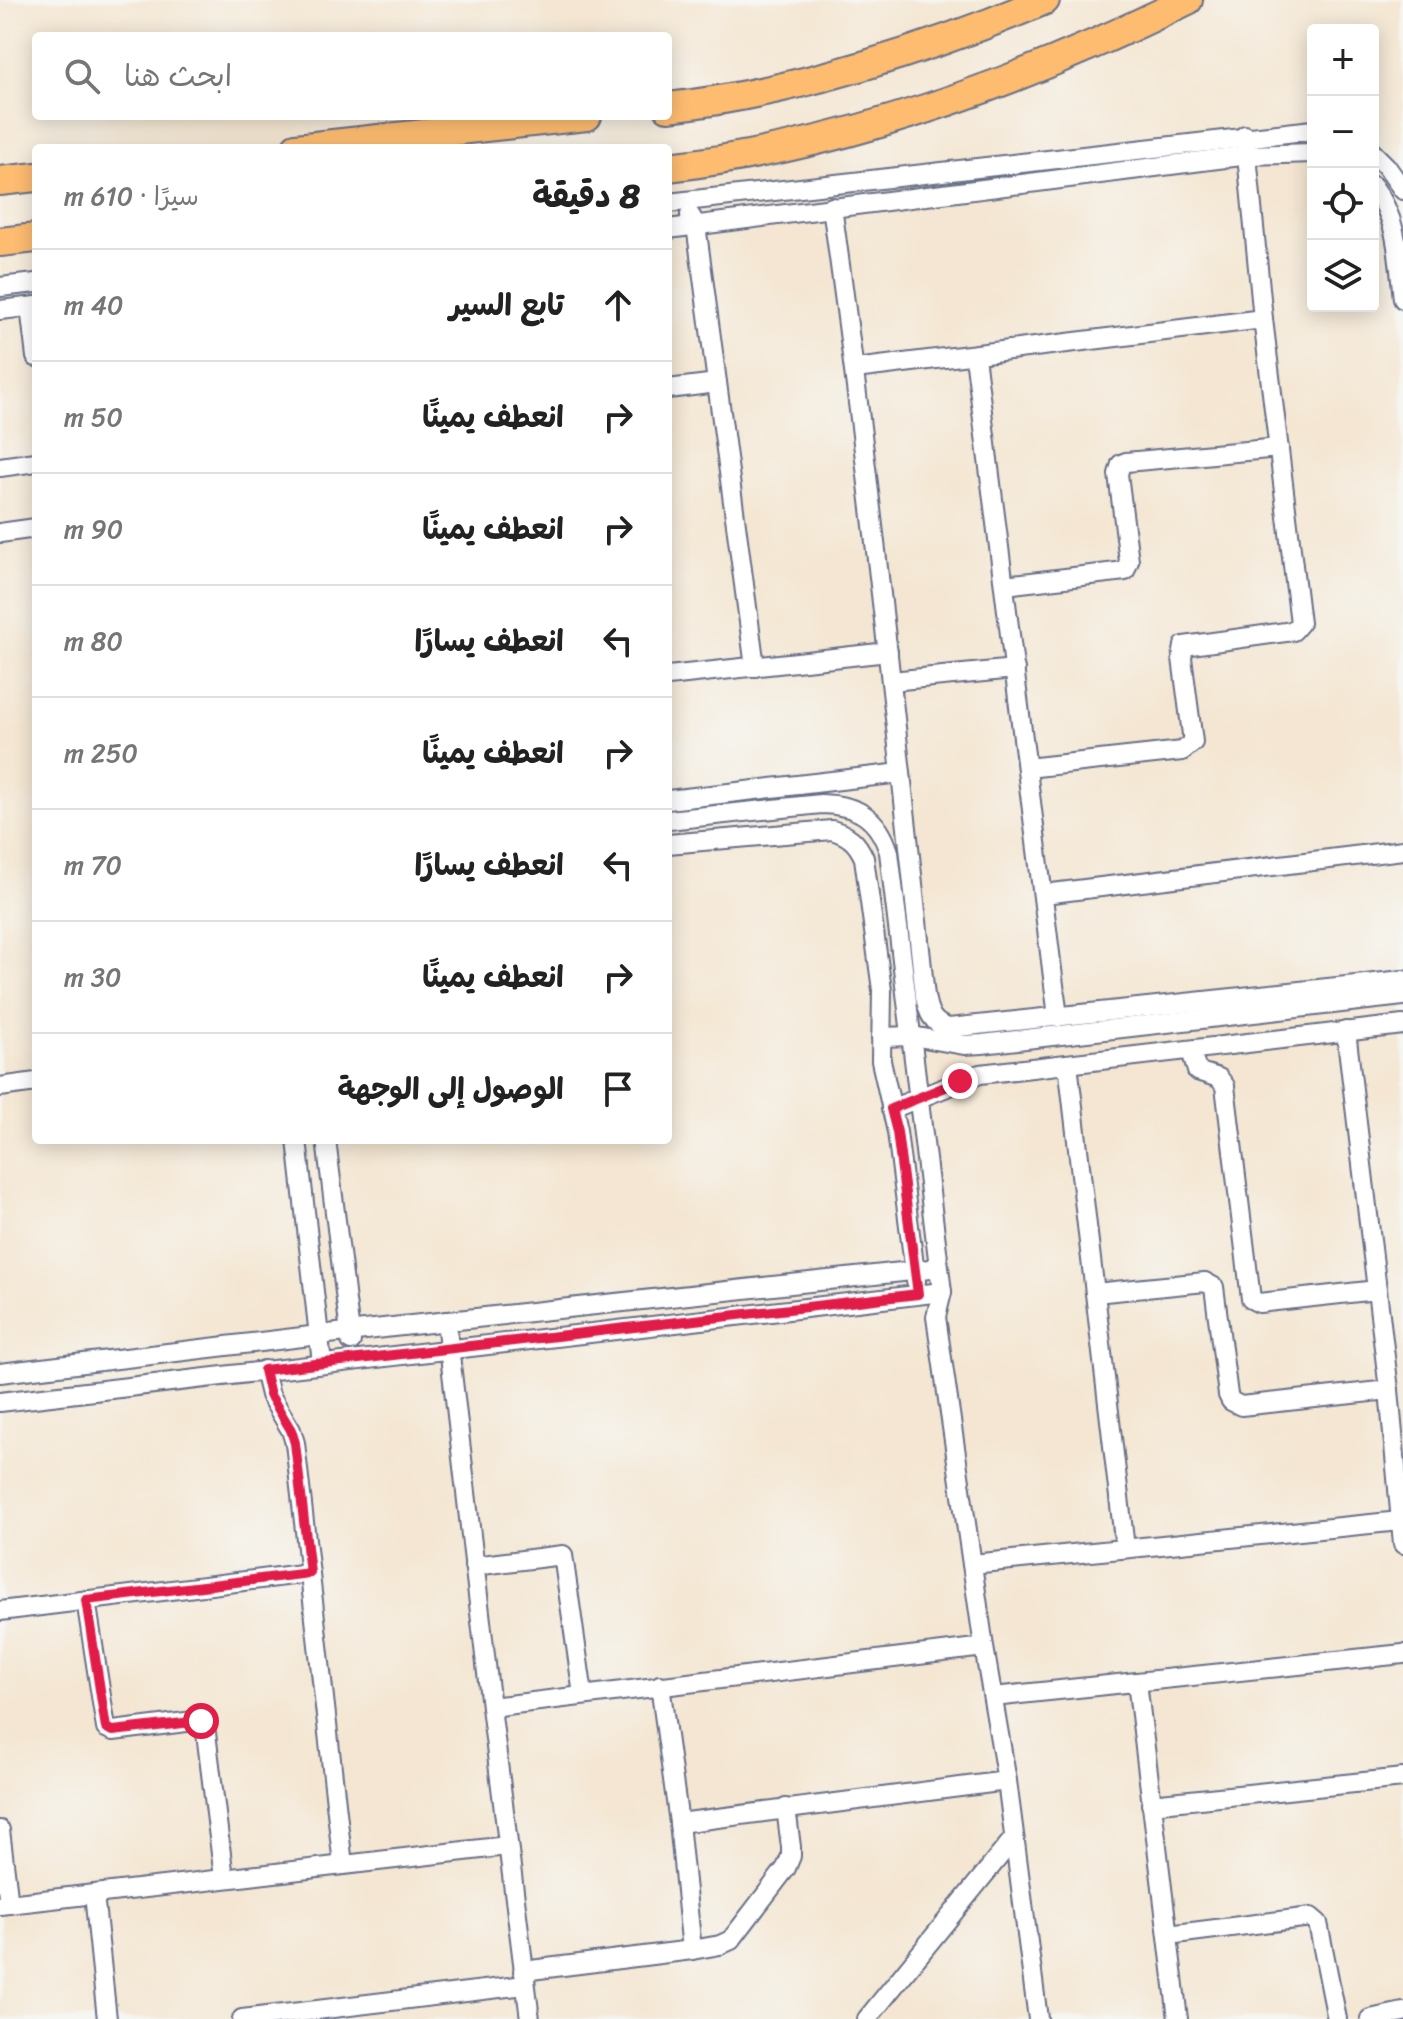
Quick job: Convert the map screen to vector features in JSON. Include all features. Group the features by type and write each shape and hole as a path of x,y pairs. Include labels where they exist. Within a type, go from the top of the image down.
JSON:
{"main road":[{"path":"672,106 752,93 851,68 920,47 1045,0"},
{"path":"672,166 765,151 939,103 1060,58 1188,0"},
{"path":"332,144 551,120"},
{"path":"0,181 32,177"},
{"path":"0,242 32,238"}],"street":[{"path":"676,202 1245,135 1307,130"},
{"path":"1027,768 1182,751 1193,742 1182,658 1184,646 1298,629 1301,617 1263,319 1245,135"},
{"path":"672,228 1249,155 1307,153"},
{"path":"1379,159 1403,190"},
{"path":"1379,194 1393,221 1403,299"},
{"path":"676,202 696,225 755,667"},
{"path":"832,207 855,369 925,996 927,1008 936,1022 949,1028 1403,980"},
{"path":"0,287 32,283"},
{"path":"0,310 32,306"},
{"path":"855,369 1263,319"},
{"path":"975,356 1058,1017"},
{"path":"672,389 717,383"},
{"path":"1005,585 1125,571 1129,561 1118,474 1121,464 1279,448"},
{"path":"0,467 32,463"},
{"path":"0,533 32,529"},
{"path":"672,676 888,652"},
{"path":"891,681 1015,669"},
{"path":"672,800 901,773"},
{"path":"838,781 839,804"},
{"path":"672,820 839,804 873,821 883,834 889,852 942,1292 936,1317 984,1647 1007,1781 1038,2019"},
{"path":"734,813 736,837"},
{"path":"672,844 832,830 853,839 860,848 864,858 882,990 884,1082 897,1132 918,1294 936,1317"},
{"path":"1044,894 1403,850"},
{"path":"893,882 913,881"},
{"path":"881,1037 912,1036 964,1045 982,1044 1403,996"},
{"path":"891,1109 980,1074 1403,1025"},
{"path":"1346,1031 1389,1390 1403,1544"},
{"path":"1191,1050 1197,1071 1219,1078 1225,1086 1251,1299 1259,1303 1377,1290"},
{"path":"1068,1064 1125,1548"},
{"path":"0,1087 32,1083"},
{"path":"297,1144 322,1363"},
{"path":"326,1144 353,1359"},
{"path":"0,1373 939,1268"},
{"path":"1095,1293 1205,1282 1214,1287 1228,1395 1236,1405 1389,1390"},
{"path":"0,1402 942,1292"},
{"path":"446,1321 530,2019"},
{"path":"264,1370 270,1395 291,1430 295,1443 343,1865"},
{"path":"972,1564 1400,1521"},
{"path":"474,1566 563,1555 583,1695"},
{"path":"0,1611 310,1573"},
{"path":"86,1600 106,1728 113,1731 194,1721 205,1725 224,1878"},
{"path":"491,1707 984,1647"},
{"path":"993,1697 1403,1654"},
{"path":"1137,1682 1178,2019"},
{"path":"660,1685 692,1950"},
{"path":"1151,1804 1403,1778"},
{"path":"679,1823 1007,1781"},
{"path":"242,2019 524,1978 720,1945 731,1940 786,1868 791,1847 786,1808"},
{"path":"0,1830 4,1904 507,1846"},
{"path":"867,2019 1014,1838"},
{"path":"94,1894 107,2019"},
{"path":"1168,1935 1311,1917 1318,1923 1337,2019"},
{"path":"1370,2019 1403,2012"}],"route":[{"path":"201,1721 113,1731 106,1728 86,1600 310,1573 295,1443 291,1430 270,1395 264,1370 918,1294 897,1132 891,1109 960,1081"}]}
